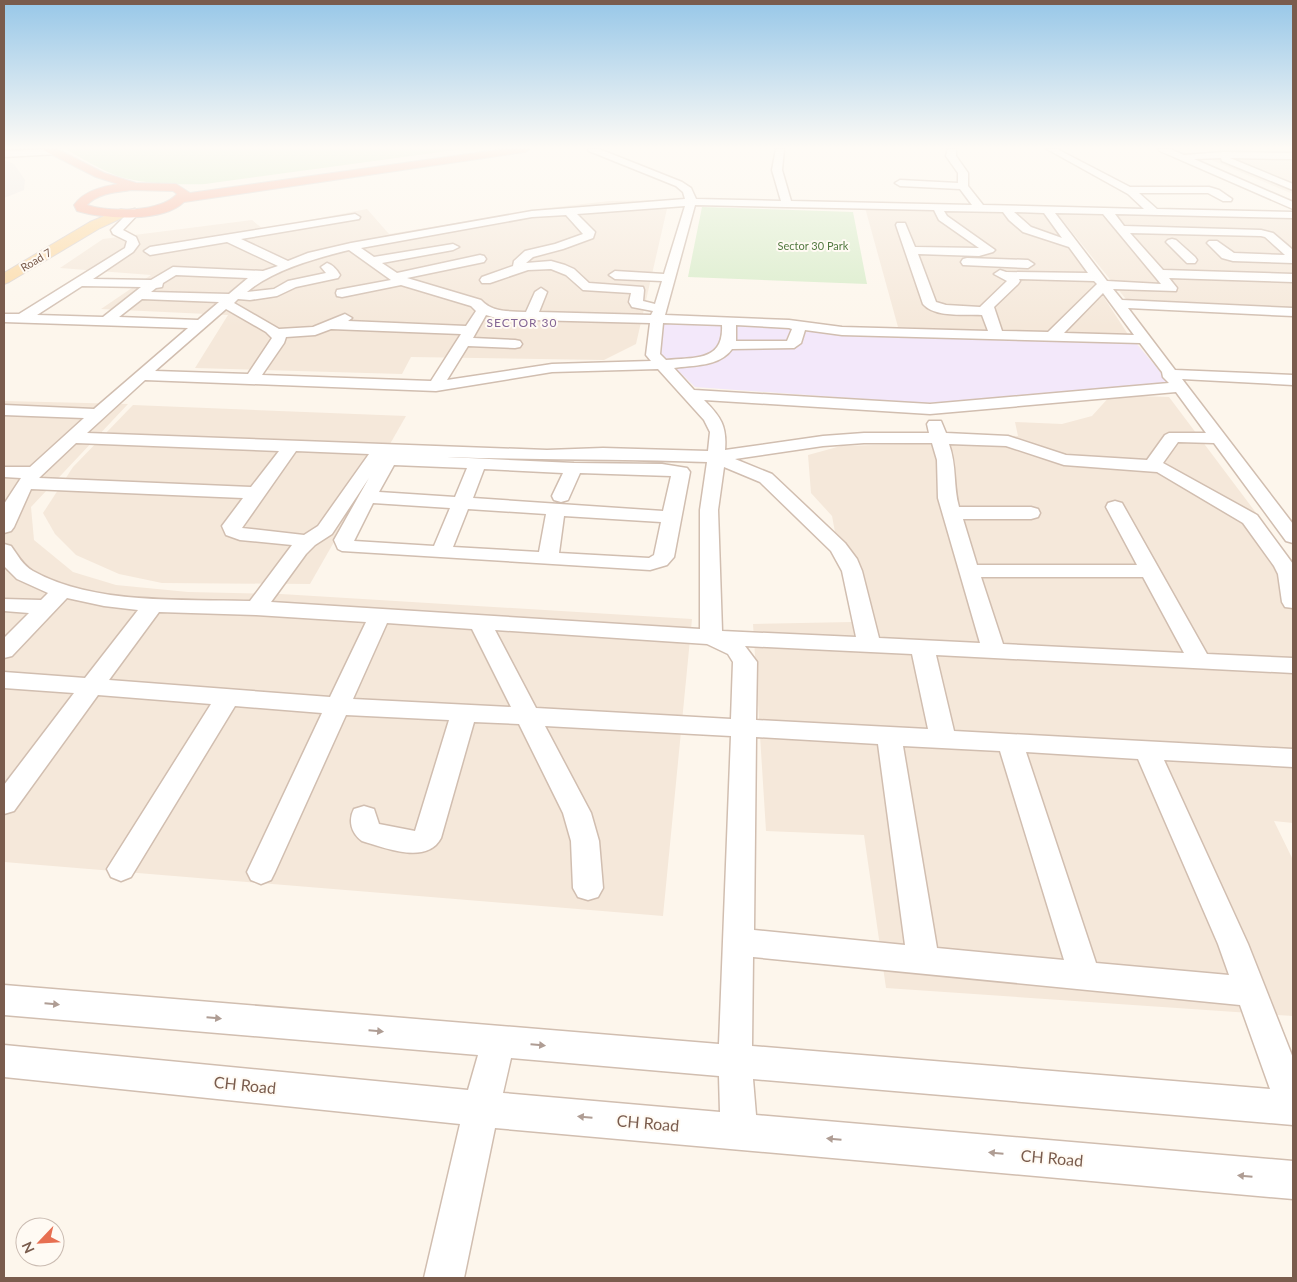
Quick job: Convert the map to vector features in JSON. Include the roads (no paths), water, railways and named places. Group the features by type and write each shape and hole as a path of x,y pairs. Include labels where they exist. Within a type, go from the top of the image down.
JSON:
{"highway":[{"path":"85,209 98,213 128,213 153,209"}],"main road":[{"name":"Road 7","path":"4,269 98,213"},
{"name":"Road 7","path":"4,279 95,225 128,213"}],"street":[{"path":"227,237 282,266 304,269 327,267 452,242 568,211 598,209"},
{"path":"689,209 658,314 653,345 654,355 662,366 691,394 712,420 718,432 709,515 711,637"},
{"path":"937,209 943,218 984,255 990,269 1014,281 987,306 987,311 997,335"},
{"path":"973,209 1293,215"},
{"path":"1150,209 1155,213"},
{"path":"1007,210 1014,221 1020,226 1037,234 1071,244"},
{"path":"1046,210 1293,537"},
{"path":"513,269 529,254 561,246 589,236 589,232 568,211"},
{"path":"1002,275 1041,276 1176,288 1160,274 1106,211"},
{"path":"128,213 117,232 150,251 185,253 189,255 173,271"},
{"path":"150,251 355,217"},
{"path":"244,224 284,239"},
{"path":"306,225 349,247 361,260 399,279 476,303 483,310 496,314 531,316 658,314 800,325 842,331 1142,339"},
{"path":"901,225 930,304 944,309 987,311"},
{"path":"1121,229 1261,232 1269,235 1293,258"},
{"path":"1131,241 1148,242"},
{"path":"23,318 99,269 134,242"},
{"path":"5,518 30,478 98,414 236,291 282,266 349,247 452,242"},
{"path":"1191,260 1168,242 1282,246"},
{"path":"194,243 213,254"},
{"path":"1213,244 1226,255 1251,258 1293,258"},
{"path":"298,248 312,256"},
{"path":"913,256 984,255 1028,264 1041,276"},
{"path":"1251,258 1274,277"},
{"path":"342,293 480,259"},
{"path":"1147,259 1210,261 1230,276"},
{"path":"226,262 236,291"},
{"path":"486,280 513,269 549,266 559,267 571,272 669,278"},
{"path":"153,277 191,285 236,291 250,296 278,292 292,284 334,275 327,267"},
{"path":"99,269 124,270"},
{"path":"79,282 153,277 173,271 208,273 236,291 279,337 278,343 252,379"},
{"path":"571,272 580,284 587,287 638,290 637,304 658,314"},
{"path":"144,321 208,273"},
{"path":"1160,274 1293,278"},
{"path":"106,321 139,295 153,277"},
{"path":"1052,336 1082,308 1099,281"},
{"path":"139,295 177,296 236,291"},
{"path":"531,316 541,292"},
{"path":"1116,304 1293,312"},
{"path":"436,386 483,310"},
{"path":"276,333 308,332 331,325 342,319 356,316 402,316"},
{"path":"4,318 200,324"},
{"path":"141,375 436,386 472,382 551,368 662,366 710,358 725,350 730,333 729,321"},
{"path":"331,325 466,336 515,344"},
{"path":"728,345 789,346 794,343 800,325"},
{"path":"1168,374 1293,380"},
{"path":"691,394 930,409 1116,390 1178,387"},
{"path":"930,409 946,460 947,498 993,650"},
{"path":"4,410 98,414"},
{"path":"4,424 23,425"},
{"path":"1152,466 1171,439 1175,437 1218,438"},
{"path":"72,438 547,455 603,453 716,458 840,439 939,438 1008,442 1064,460 1152,466 1171,473 1250,519 1284,565 1288,574 1293,602"},
{"path":"292,445 232,526 233,531 240,534 308,541"},
{"path":"256,608 299,550 308,541 325,530 366,490 388,459 574,468 662,469 680,472 664,557 660,561 650,564 349,547 345,545 344,540 366,490 379,448"},
{"path":"716,458 766,478 838,547 852,570 869,644"},
{"path":"441,552 478,463"},
{"path":"548,558 559,502 574,468"},
{"path":"4,472 30,478 256,493"},
{"path":"366,490 559,502 709,515"},
{"path":"1114,507 1199,660"},
{"path":"952,513 1031,513"},
{"path":"4,550 5,555 24,575 55,600"},
{"path":"969,571 1150,571"},
{"path":"4,652 55,600"},
{"path":"4,605 55,600 104,600 153,605 256,608 711,637 922,646 1293,666"},
{"path":"4,804 153,605"},
{"path":"261,872 379,617"},
{"path":"480,623 577,813 585,842 588,888"},
{"path":"711,637 736,649 745,662 735,1061 738,1130"},
{"path":"922,646 943,739"},
{"path":"4,680 339,706 1293,758"},
{"path":"120,869 228,697"},
{"path":"364,816 366,829 372,833 417,843 427,838 464,713"},
{"path":"888,736 923,960"},
{"path":"1010,743 1085,976"},
{"path":"1147,750 1252,992 1293,1102"},
{"path":"738,942 1252,992"},
{"path":"4,1000 1293,1108"},
{"path":"444,1278 481,1109 498,1042"},
{"name":"CH Road","path":"4,1061 481,1109 1293,1180"}],"district":[{"name":"SECTOR 30","path":"522,323"}],"park label":[{"name":"Sector 30 Park","path":"813,246"}]}
